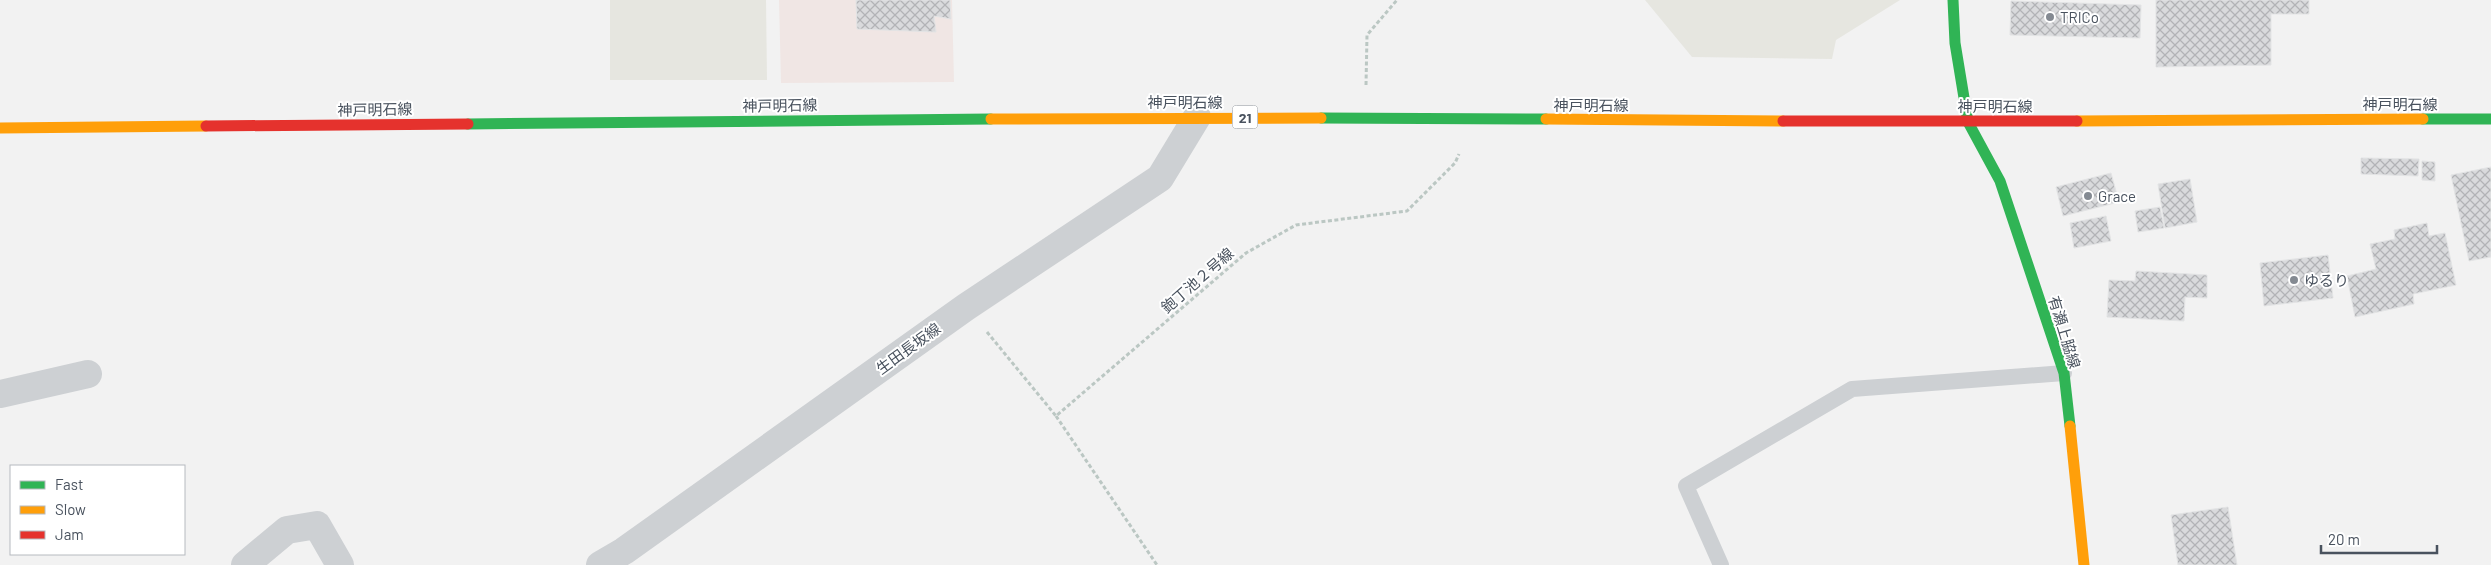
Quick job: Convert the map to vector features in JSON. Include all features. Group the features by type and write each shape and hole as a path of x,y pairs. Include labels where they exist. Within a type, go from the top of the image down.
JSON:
{"main road":[{"name":"有瀬上脇線","path":"1953,0 1955,43 1968,122 2000,181 2064,372 2084,565"},
{"name":"神戸明石線","path":"0,128 1197,117 1968,122 2491,119"}],"street":[{"name":"生田長坂線","path":"600,565 632,546 966,307 1160,178 1197,117"},
{"path":"0,394 88,374"},
{"path":"245,565 286,530 318,524 340,565"}],"lane":[{"path":"1721,565 1686,486 1852,389 2064,372"}],"path":[{"path":"1365,118 1367,35 1397,0"},
{"name":"鉋丁池２号線","path":"1056,416 1246,253 1296,225 1407,211 1455,163 1470,120"},
{"path":"966,307 1056,416 1157,565"}],"shaded area":[{"path":"610,0 766,0 767,80 610,80"},
{"path":"779,0 952,0 954,82 781,83"},
{"path":"1645,0 1900,0 1836,40 1832,59 1692,57"}],"building":[{"path":"856,0 950,0 951,19 934,16 936,32 857,29"},
{"path":"2156,0 2309,0 2309,14 2271,14 2271,65 2156,67"},
{"path":"2011,1 2141,5 2140,38 2010,35"},
{"path":"2361,158 2419,159 2418,176 2361,174"},
{"path":"2422,161 2435,162 2435,181 2422,180"},
{"path":"2491,167 2491,257 2469,261 2451,175"},
{"path":"2111,173 2119,202 2063,216 2056,187"},
{"path":"2190,179 2197,222 2165,228 2158,184"},
{"path":"2160,207 2164,228 2138,232 2135,211"},
{"path":"2106,216 2111,241 2074,248 2070,223"},
{"path":"2427,223 2429,236 2445,233 2456,285 2413,294 2414,304 2355,317 2347,276 2376,269 2370,244 2395,239 2394,230"},
{"path":"2328,255 2333,298 2264,306 2260,263"},
{"path":"2136,271 2207,275 2207,298 2185,297 2184,321 2107,317 2109,280 2135,281"},
{"path":"2228,507 2237,565 2178,565 2171,515"}],"traffic: fast":[{"path":"1953,0 1955,43 1968,122 2000,181 2064,373 2070,426"},
{"path":"1321,118 1546,119"},
{"path":"468,124 991,119"},
{"path":"2423,119 2491,119"}],"traffic: slow":[{"path":"991,119 1321,118"},
{"path":"1546,119 1783,121"},
{"path":"2077,121 2423,119"},
{"path":"0,128 206,126"},
{"path":"2070,426 2084,565"}],"traffic: jam":[{"path":"1783,121 2077,121"},
{"path":"206,126 468,124"}],"place":[{"name":"TRICo","path":"2050,17"},
{"name":"Grace","path":"2088,196"},
{"name":"ゆるり","path":"2294,280"}]}
